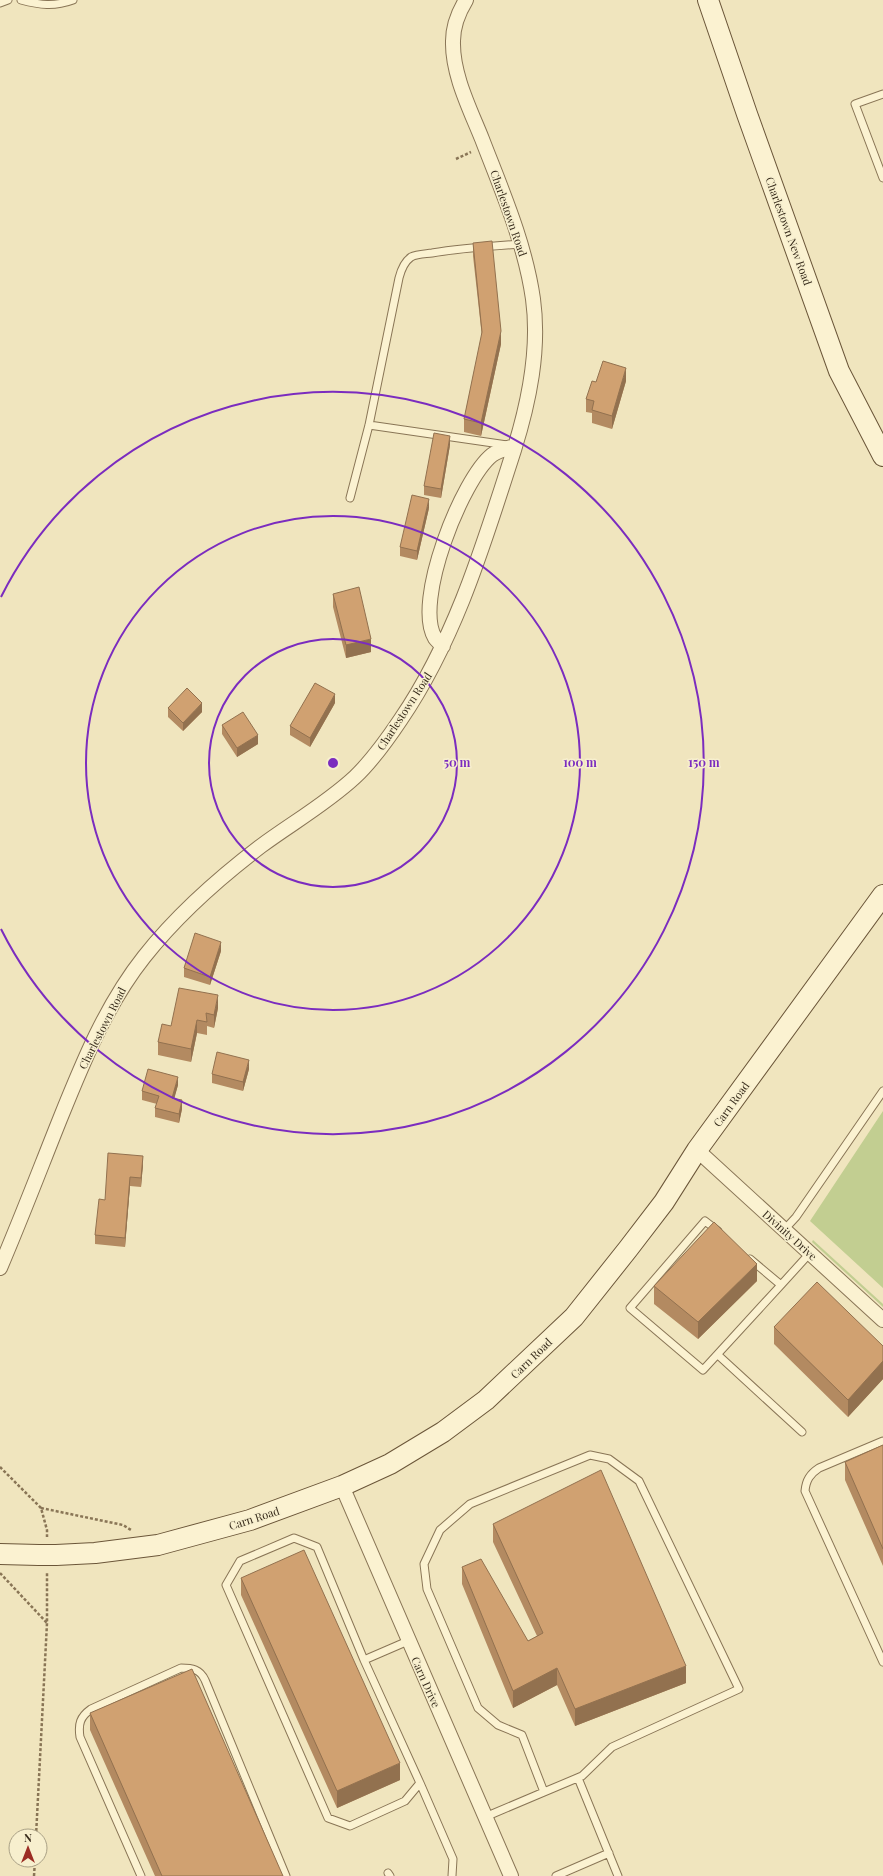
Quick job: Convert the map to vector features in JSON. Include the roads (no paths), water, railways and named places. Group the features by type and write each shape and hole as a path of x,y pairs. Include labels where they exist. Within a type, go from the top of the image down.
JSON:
{"main road":[{"name":"Charlestown New Road","path":"708,0 839,371 883,456"},
{"name":"Carn Road","path":"0,1554 95,1553 158,1545 250,1520 342,1486 390,1464 443,1432 486,1400 574,1316 664,1202 697,1150 883,895"}],"street":[{"name":"Charlestown Road","path":"0,1268 87,1055 108,1011 126,981 168,929 199,898 263,845 336,793 358,774 374,756 420,691 461,607 515,446 531,379 535,341 533,299 521,244 470,109 454,58 454,25 466,0"},
{"path":"443,646 435,637 430,606 439,558 452,518 480,468 491,455 498,451 515,446"},
{"name":"Divinity Drive","path":"697,1150 883,1320"},
{"name":"Carn Drive","path":"342,1486 511,1876"}],"lane":[{"path":"0,3 8,0"},
{"path":"21,0 40,5 59,5 73,0"},
{"path":"883,94 855,104 883,178"},
{"path":"350,498 369,425 399,278 406,262 412,257 447,250 521,244"},
{"path":"369,425 447,438 515,446"},
{"path":"784,1230 796,1217 883,1091"},
{"path":"722,1236 705,1221 630,1308 703,1370 810,1253"},
{"path":"746,1255 781,1285"},
{"path":"718,1354 802,1432"},
{"path":"883,1441 819,1468 811,1473 805,1491 883,1662"},
{"path":"485,1817 578,1778 612,1747 739,1690 639,1481 609,1459 590,1455 470,1504 440,1530 424,1564 427,1589 478,1708 498,1725 522,1735 544,1792"},
{"path":"420,1783 405,1801 350,1826 328,1818 226,1585 240,1561 294,1538 317,1547 364,1660 420,1783 453,1859 452,1876"},
{"path":"364,1660 408,1641"},
{"path":"141,1876 80,1737 80,1721 83,1715 91,1709 181,1668 196,1669 202,1674 286,1876"},
{"path":"578,1778 618,1876"},
{"path":"556,1876 609,1853"}]}
